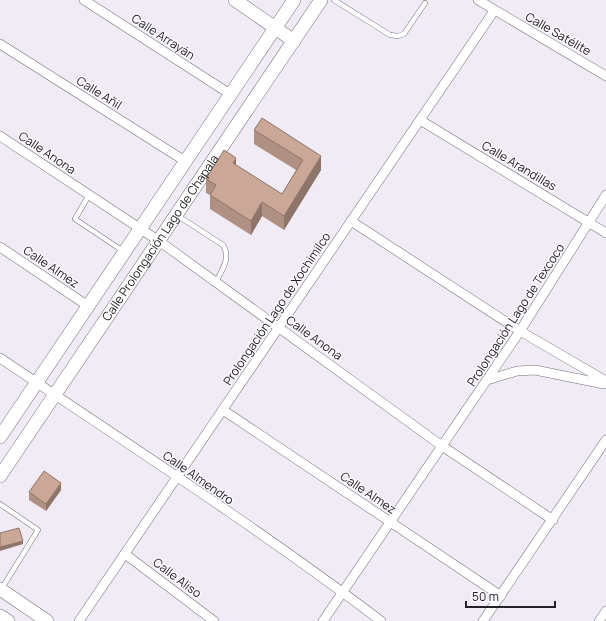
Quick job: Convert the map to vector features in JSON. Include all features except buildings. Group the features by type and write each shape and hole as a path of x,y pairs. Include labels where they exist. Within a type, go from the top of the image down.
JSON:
{"main road":[{"path":"235,0 294,41"},
{"name":"Calle Prolongación Lago de Chapala","path":"0,437 294,0"},
{"name":"Calle Prolongación Lago de Chapala","path":"0,476 322,0"},
{"path":"0,589 46,621"},
{"path":"0,616 8,621"}],"street":[{"name":"Calle Arrayán","path":"84,0 230,94"},
{"name":"Calle Satélite","path":"478,0 494,11 606,76"},
{"name":"Prolongación Lago de Xochimilco","path":"79,621 494,11"},
{"name":"Calle Añil","path":"0,44 185,161"},
{"name":"Calle Arandillas","path":"420,120 606,233"},
{"name":"Calle Anona","path":"0,136 159,241 442,446 553,520"},
{"name":"Prolongación Lago de Texcoco","path":"323,621 520,331 590,223 606,195"},
{"path":"351,221 520,331 606,381"},
{"name":"Calle Almez","path":"0,247 88,306"},
{"name":"Calle Almendro","path":"0,358 177,477 343,592 381,621"},
{"path":"487,380 517,371 534,370 606,385"},
{"name":"Calle Almez","path":"223,410 501,596"},
{"path":"483,621 603,450 606,440"},
{"name":"Calle Aliso","path":"125,554 214,621"},
{"path":"599,621 606,611"}],"lane":[{"path":"334,0 390,35 398,36 404,34 425,3"},
{"path":"89,195 75,219 124,252"},
{"path":"177,215 223,245 227,252 226,260 216,282"},
{"path":"0,504 38,530 0,589"}]}
